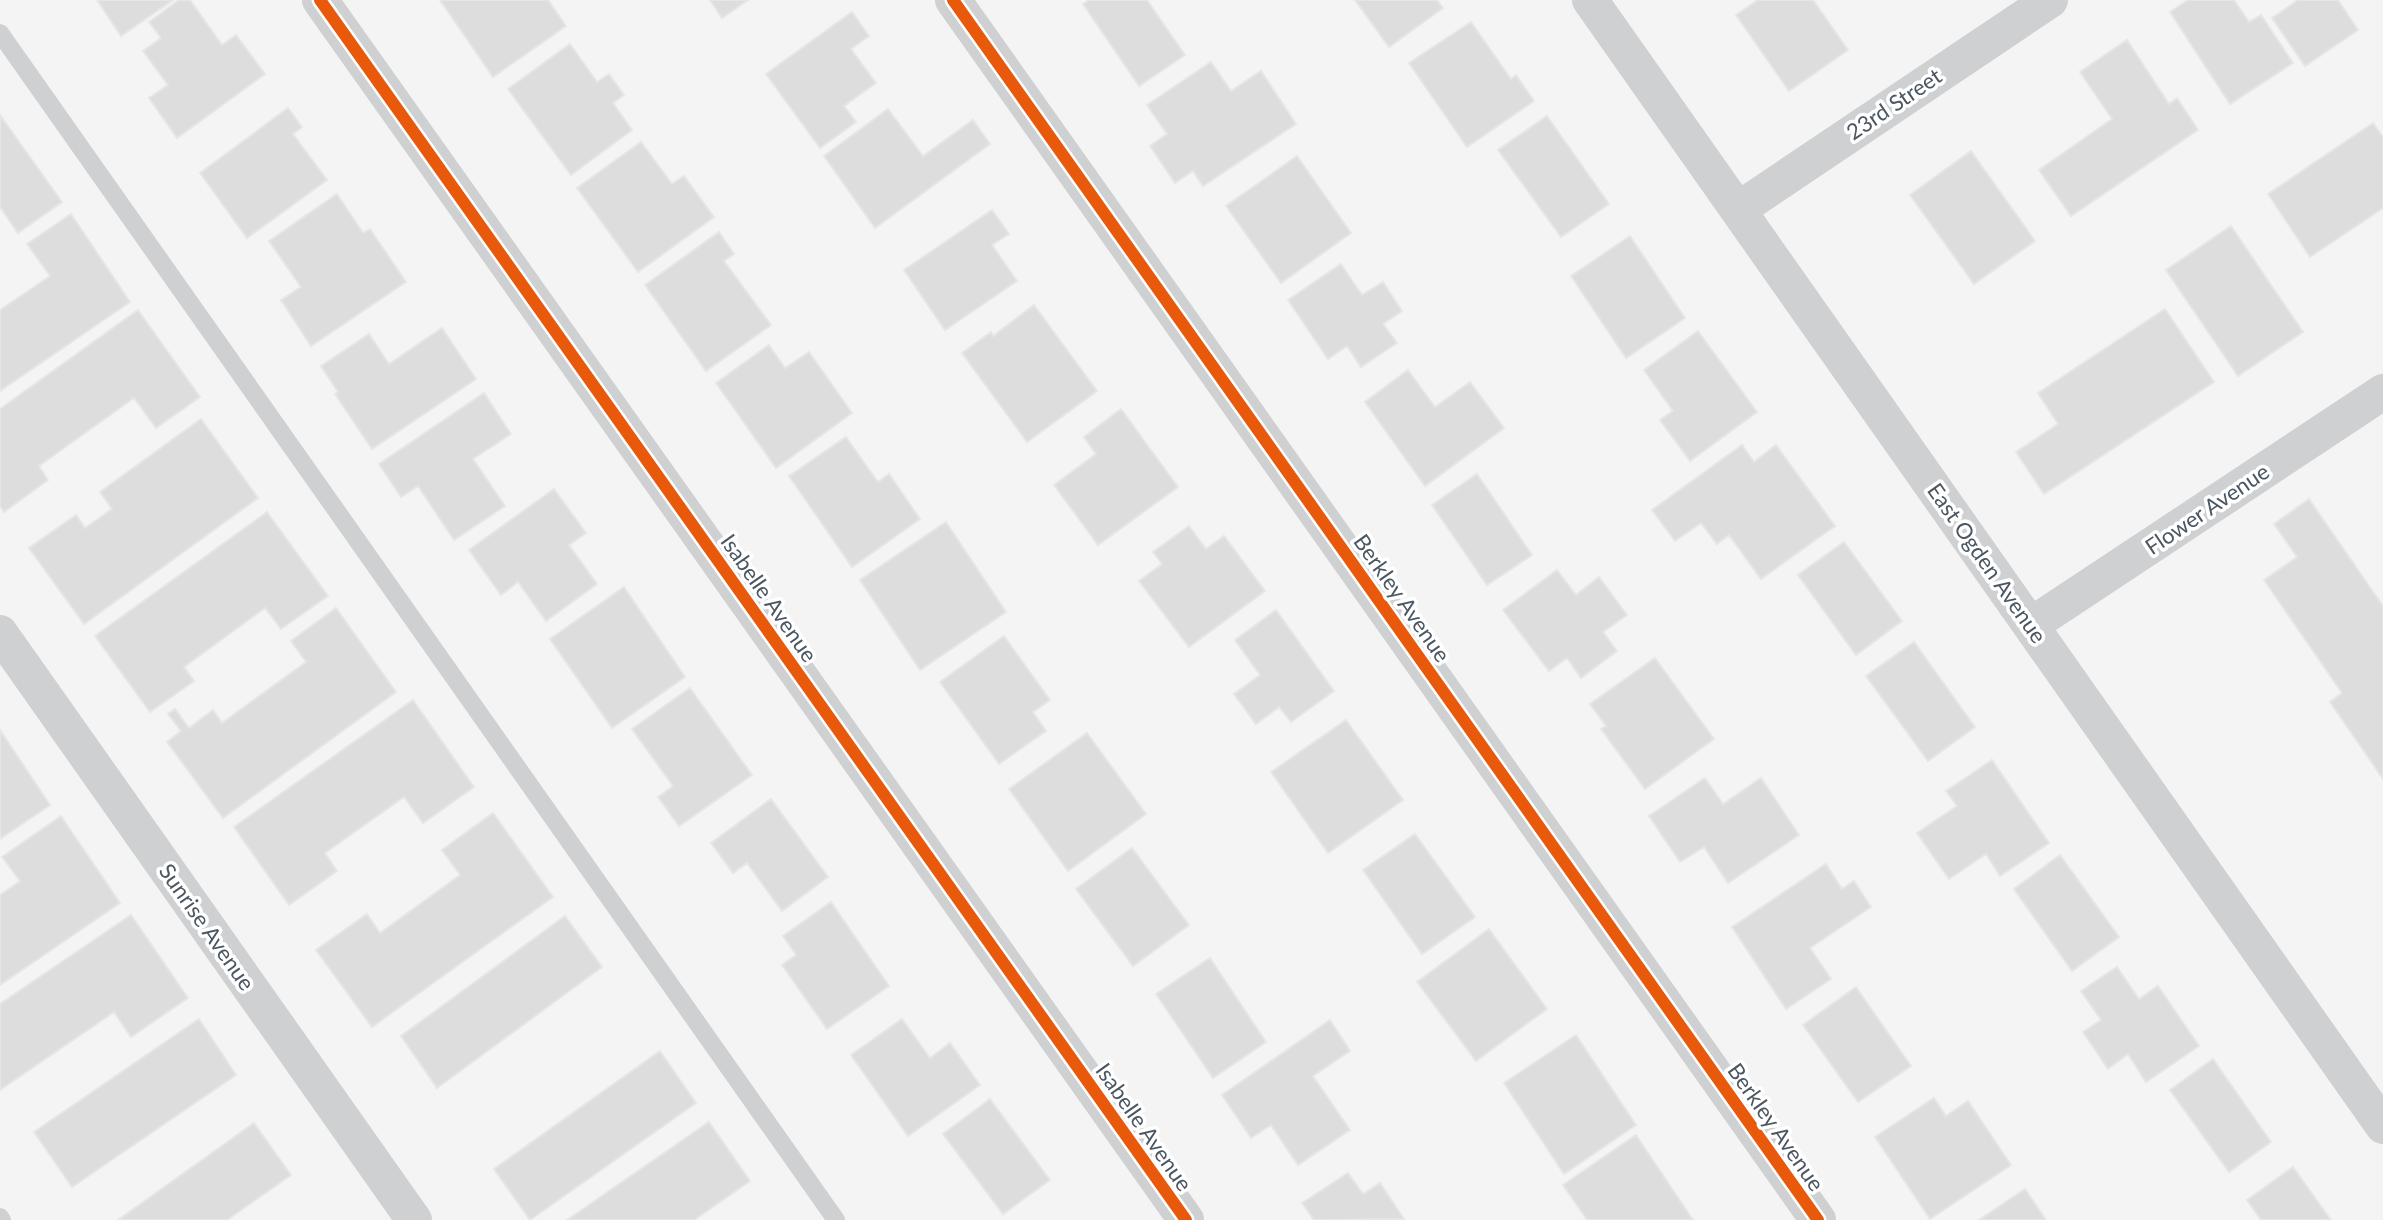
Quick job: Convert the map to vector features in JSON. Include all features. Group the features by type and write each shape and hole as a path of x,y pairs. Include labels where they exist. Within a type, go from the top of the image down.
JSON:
{"street":[{"name":"Isabelle Avenue","path":"320,0 1186,1220"},
{"name":"Berkley Avenue","path":"953,0 1818,1220"},
{"name":"East Ogden Avenue","path":"1590,0 2383,1126"},
{"name":"23rd Street","path":"1739,209 2036,4"},
{"name":"Flower Avenue","path":"2031,625 2383,392"},
{"name":"Sunrise Avenue","path":"0,633 414,1220"}],"lane":[{"path":"0,33 836,1220"}],"building":[{"path":"97,0 173,0 121,36"},
{"path":"179,0 190,0 222,45 236,35 265,74 177,138 149,98 168,85 143,51 161,38 149,22"},
{"path":"440,0 548,0 566,26 493,77"},
{"path":"710,0 748,0 722,18"},
{"path":"1089,0 1147,0 1185,55 1139,86 1083,4"},
{"path":"1355,0 1437,0 1443,8 1389,47"},
{"path":"1758,0 1813,0 1848,50 1789,91 1736,15"},
{"path":"2188,0 2234,0 2249,22 2261,15 2293,63 2230,104 2170,12"},
{"path":"2298,0 2338,0 2358,30 2305,66 2272,18"},
{"path":"852,12 869,36 851,49 876,83 844,106 856,122 820,148 766,74"},
{"path":"1471,22 1511,79 1516,75 1534,101 1467,147 1409,63"},
{"path":"2127,40 2169,104 2177,98 2198,130 2071,216 2039,170 2112,119 2080,72"},
{"path":"570,44 597,82 609,74 624,95 613,103 632,130 571,175 508,89"},
{"path":"1211,62 1231,91 1261,71 1296,124 1203,186 1193,171 1175,183 1150,146 1167,134 1147,105"},
{"path":"288,108 302,127 293,134 327,180 247,238 200,173"},
{"path":"888,109 923,156 973,120 990,144 875,228 824,156"},
{"path":"0,115 62,202 18,233 0,207"},
{"path":"1547,116 1609,204 1561,237 1498,150"},
{"path":"2373,123 2383,137 2383,208 2310,257 2268,194"},
{"path":"641,142 672,184 684,176 714,217 638,272 577,188"},
{"path":"1971,151 2035,241 1974,284 1910,195"},
{"path":"1297,156 1351,233 1281,283 1226,206"},
{"path":"337,194 363,233 370,229 406,282 311,346 281,300 301,287 269,241"},
{"path":"992,210 1009,234 992,245 1017,281 945,330 904,270"},
{"path":"71,214 130,302 0,391 0,310 50,276 27,244"},
{"path":"2231,226 2303,332 2238,376 2166,270"},
{"path":"719,232 734,254 724,261 771,325 706,371 645,285"},
{"path":"1630,236 1685,318 1626,358 1571,276"},
{"path":"1341,264 1362,295 1383,282 1402,311 1383,324 1397,343 1361,367 1347,346 1328,359 1288,300"},
{"path":"1034,305 1097,391 1027,442 962,353 991,332 993,336"},
{"path":"2165,309 2214,382 2044,494 2016,452 2058,424 2038,393"},
{"path":"138,310 200,397 156,428 134,398 39,466 48,480 4,512 0,506 0,409"},
{"path":"442,328 476,379 372,449 335,394 338,392 321,366 369,334 389,364"},
{"path":"1698,331 1757,412 1690,461 1660,420 1673,411 1644,370"},
{"path":"769,345 785,368 809,352 852,413 776,468 716,383"},
{"path":"1408,370 1435,407 1470,382 1504,428 1425,486 1365,402"},
{"path":"484,393 511,434 473,459 505,506 454,540 418,486 401,497 379,464"},
{"path":"1121,409 1178,487 1098,545 1054,485 1096,454 1084,437"},
{"path":"201,419 258,498 84,624 29,548 76,515 85,528 112,509 100,492"},
{"path":"846,437 878,482 889,474 920,519 852,567 789,476"},
{"path":"1742,445 1754,462 1776,445 1835,526 1761,579 1729,535 1717,544 1701,523 1675,541 1652,510"},
{"path":"1477,474 1532,555 1487,585 1432,505"},
{"path":"554,489 586,533 569,545 597,584 546,621 518,582 501,595 469,550"},
{"path":"2309,499 2383,606 2383,779 2330,702 2342,693 2264,580 2297,557 2274,524"},
{"path":"267,512 328,596 281,629 265,608 184,667 194,681 150,712 95,636"},
{"path":"946,522 1006,612 920,670 860,580"},
{"path":"1189,526 1206,549 1224,536 1265,591 1189,647 1139,581 1162,564 1153,552"},
{"path":"1844,542 1902,621 1856,655 1798,575"},
{"path":"1557,570 1576,595 1599,577 1627,615 1603,632 1617,651 1581,678 1567,658 1549,671 1503,610"},
{"path":"624,587 685,677 612,728 550,639"},
{"path":"336,608 396,692 223,818 167,742 181,731 168,714 175,709 189,728 213,710 222,723 306,662 291,641"},
{"path":"1276,610 1334,691 1291,722 1279,707 1256,724 1234,694 1260,675 1235,640"},
{"path":"1004,636 1050,700 1033,712 1046,731 999,764 940,682"},
{"path":"1914,642 1975,727 1928,761 1866,676"},
{"path":"1655,658 1714,739 1645,789 1601,729 1606,726 1590,704"},
{"path":"690,688 752,775 679,826 658,797 673,786 632,729"},
{"path":"413,700 474,787 423,823 404,797 325,853 337,871 289,905 234,827"},
{"path":"1346,720 1403,800 1328,853 1271,772"},
{"path":"0,730 50,805 0,839"},
{"path":"1087,733 1146,814 1068,871 1009,789"},
{"path":"1992,760 2049,843 2000,876 1986,854 1949,879 1917,833 1957,806 1946,791"},
{"path":"1705,778 1723,804 1761,778 1799,835 1728,883 1704,847 1680,862 1649,816"},
{"path":"771,799 828,877 782,911 747,863 733,873 711,843"},
{"path":"493,813 553,897 372,1027 316,950 367,914 380,933 460,875 442,850"},
{"path":"61,816 120,903 0,985 0,895 20,881 2,857"},
{"path":"1415,834 1475,917 1422,954 1363,870"},
{"path":"1132,848 1189,925 1133,966 1076,889"},
{"path":"2060,855 2119,937 2072,971 2014,889"},
{"path":"1826,864 1842,889 1854,881 1871,907 1810,948 1831,979 1786,1009 1732,927"},
{"path":"831,902 889,986 827,1029 782,965 796,955 783,936"},
{"path":"131,915 188,998 131,1037 114,1012 0,1090 0,1004"},
{"path":"565,916 602,967 437,1088 401,1036"},
{"path":"1489,929 1547,1009 1476,1061 1417,982"},
{"path":"1210,958 1266,1042 1213,1078 1156,994"},
{"path":"2117,967 2139,999 2158,986 2199,1046 2146,1082 2128,1054 2108,1069 2083,1032 2101,1020 2081,991"},
{"path":"1856,987 1911,1066 1858,1102 1803,1025"},
{"path":"199,1019 236,1075 72,1187 34,1132"},
{"path":"902,1019 930,1058 950,1043 980,1085 908,1136 851,1055"},
{"path":"1330,1020 1350,1051 1313,1076 1350,1130 1298,1165 1271,1125 1251,1138 1222,1095"},
{"path":"1576,1035 1636,1125 1564,1174 1504,1083"},
{"path":"660,1051 696,1103 530,1220 494,1169"},
{"path":"2213,1059 2271,1142 2229,1172 2170,1090"},
{"path":"1934,1098 1946,1116 1968,1101 2011,1165 1930,1219 1875,1137"},
{"path":"990,1099 1050,1180 1003,1214 943,1134"},
{"path":"709,1122 750,1181 694,1220 567,1220"},
{"path":"254,1123 291,1175 227,1220 118,1220"},
{"path":"1636,1135 1693,1220 1587,1220 1563,1185"},
{"path":"2293,1167 2331,1220 2261,1220 2247,1200"},
{"path":"1348,1173 1363,1194 1380,1183 1404,1219 1314,1220 1302,1203"},
{"path":"2025,1189 2046,1220 1979,1220"}],"cycle path":[{"path":"320,0 1186,1220"},
{"path":"953,0 1818,1220"}]}
